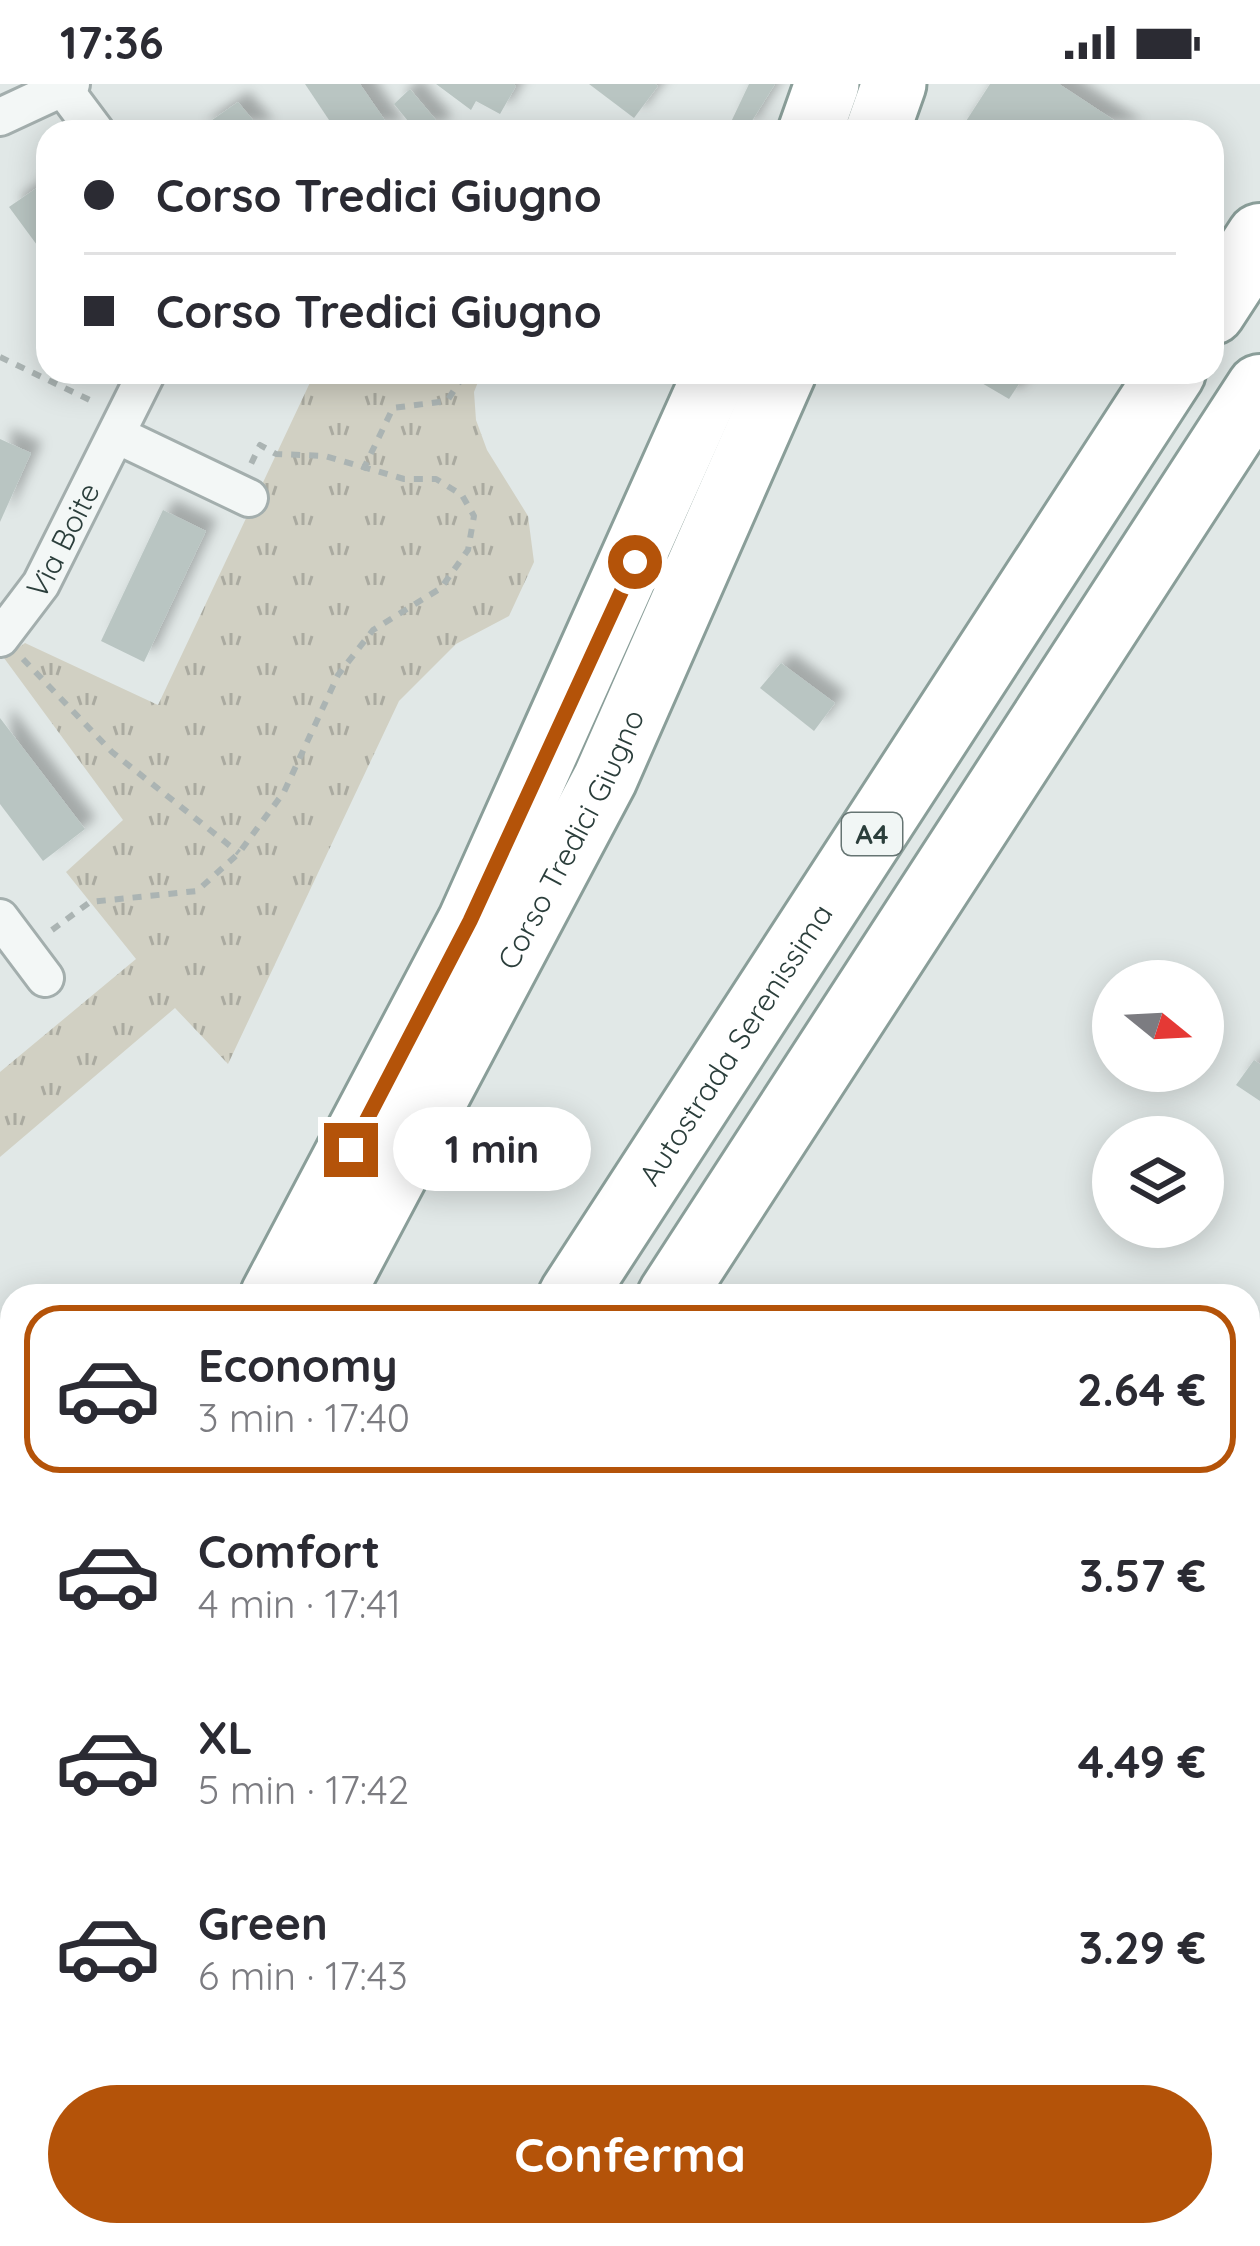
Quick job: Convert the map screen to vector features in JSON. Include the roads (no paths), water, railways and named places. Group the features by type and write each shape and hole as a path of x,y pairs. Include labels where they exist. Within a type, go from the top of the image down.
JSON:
{"highway":[{"path":"814,120 827,84"},
{"path":"881,120 894,84"},
{"path":"1224,292 1260,237"},
{"name":"Corso Tredici Giugno","path":"278,1284 470,921 711,384"},
{"name":"Corso Tredici Giugno","path":"338,1284 605,778 779,384"},
{"name":"Autostrada Serenissima","path":"580,1284 1164,384"},
{"path":"679,1284 1260,388"}],"street":[{"path":"0,118 67,86 88,120"},
{"name":"Via Boite","path":"0,638 41,584 141,384"},
{"path":"122,426 243,495"},
{"path":"0,917 35,964"}]}
